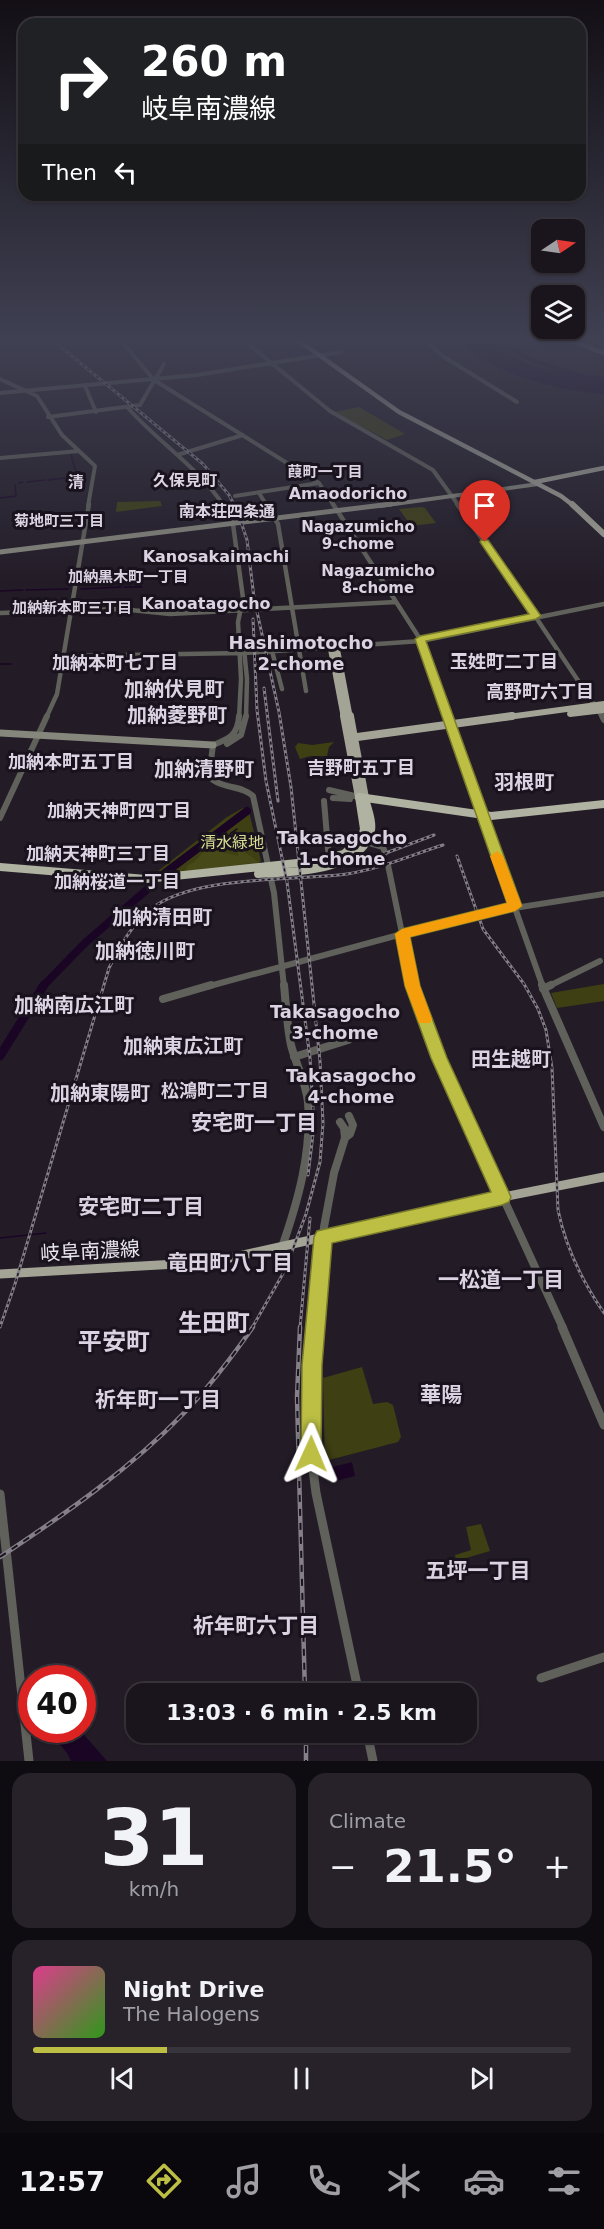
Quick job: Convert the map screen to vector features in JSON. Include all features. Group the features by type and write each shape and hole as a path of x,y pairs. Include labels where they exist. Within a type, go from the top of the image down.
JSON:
{"highway":[{"path":"363,799 482,816 604,805"},
{"path":"0,869 146,879 268,870 329,862 355,854 366,842 371,829 363,799"},
{"path":"329,862 344,854 362,837 363,799"}],"main road":[{"path":"415,420 538,483 583,512 604,533"},
{"path":"0,551 276,518 538,483 604,469"},
{"path":"334,646 363,799"},
{"path":"351,740 598,709 604,704"},
{"path":"0,734 213,747"},
{"name":"岐阜南濃線","path":"0,1276 207,1266 503,1199 604,1179"},
{"name":"岐阜南濃線","path":"0,1276 212,1262 323,1239"}],"street":[{"path":"0,818 57,694 94,466 51,420"},
{"path":"138,420 216,491 232,523 243,598 241,609 242,679 237,730 230,739 213,747 209,772 211,780 218,785 244,789 253,796 274,893 291,1045 305,1084 309,1129 298,1201 282,1247"},
{"path":"219,420 319,483 421,640 543,989 604,1126"},
{"path":"347,420 430,466 536,617 604,720"},
{"path":"177,455 243,435"},
{"path":"0,458 79,451"},
{"path":"235,496 319,483"},
{"path":"259,492 276,518 306,691"},
{"path":"0,613 125,609 170,614 396,602"},
{"path":"63,656 241,651 421,640 604,603"},
{"path":"241,651 298,648"},
{"path":"272,651 282,689"},
{"path":"329,790 363,799"},
{"path":"333,798 363,799"},
{"path":"324,801 329,862"},
{"path":"366,842 383,847 385,853"},
{"path":"388,865 413,986 439,1058 604,1425"},
{"path":"163,999 282,965 515,906 604,894"},
{"path":"543,989 600,961"},
{"path":"294,1057 348,1040"},
{"path":"345,1138 350,1134 353,1125 349,1116"},
{"path":"340,1122 344,1128 345,1138 329,1193 323,1239 312,1365 311,1454 316,1493 357,1683"},
{"path":"0,1494 30,1761"},
{"path":"541,1678 604,1657"},
{"path":"369,1743 373,1761"}],"green space":[{"path":"349,420 381,420 405,434 387,440"},
{"path":"160,501 162,506 116,512 117,502"},
{"path":"425,508 436,523 411,526 399,509"},
{"path":"334,742 329,747 327,756 310,756 300,759 295,747 298,743 312,745"},
{"name":"清水緑地","path":"243,808 249,812 261,861 258,864 168,874 162,872 153,875 227,817"},
{"path":"604,984 604,1001 557,1008 551,993"},
{"path":"362,1367 373,1404 387,1402 393,1405 401,1437 398,1442 325,1461 323,1378"},
{"path":"481,1524 490,1551 456,1561 455,1555 471,1550 466,1527"}],"shaded area":[{"path":"210,849 238,856 238,852 243,851 259,862 188,871 186,869 203,852"},
{"path":"352,1462 355,1476 332,1482 329,1468"},
{"path":"59,1743 91,1743 107,1761 71,1761"}],"waterway":[{"path":"71,454 74,466"},
{"path":"75,467 76,475"},
{"path":"48,480 73,477"},
{"path":"27,482 45,480"},
{"path":"19,483 23,482"},
{"path":"0,498 16,496 15,485"},
{"path":"81,589 121,587"},
{"path":"124,587 142,587"},
{"path":"26,590 68,589"},
{"path":"0,591 23,590"},
{"path":"0,664 11,664"},
{"path":"165,873 247,811"},
{"path":"223,842 226,845 231,843 228,840 231,833 237,829"},
{"path":"42,987 86,942 150,887"},
{"path":"0,1056 44,985"},
{"path":"0,1238 46,1233"}],"railway":[{"path":"150,420 203,464 229,495 237,510 247,540 254,598 279,712 291,787 301,878"},
{"path":"253,619 257,710 266,781 286,878"},
{"path":"264,688 278,801"},
{"path":"362,862 434,835"},
{"path":"301,878 359,872 443,845"},
{"path":"457,856 483,929 524,984 538,1009 546,1030 552,1068 558,1210 565,1238 576,1264 604,1313"},
{"path":"0,1327 15,1284 109,968 132,928 151,909 170,898 192,890 245,881 286,878"},
{"path":"286,878 310,1058 314,1126 308,1175"},
{"path":"286,878 301,878"},
{"path":"252,1328 285,1270 306,1214 320,1162 323,1123 320,1061 301,878"},
{"path":"300,1328 310,1218"},
{"path":"0,1557 96,1490 163,1434 212,1382 253,1327"},
{"path":"300,1327 297,1397 305,1683"},
{"path":"306,1743 306,1761"}],"slow traffic":[{"path":"425,1019 413,986 402,934 515,906 497,856"}],"district":[{"name":"葭町一丁目","path":"325,472"},
{"name":"久保見町","path":"185,480"},
{"name":"清","path":"76,482"},
{"name":"Amaodoricho","path":"348,493"},
{"name":"南本荘四条通","path":"227,511"},
{"name":"菊地町三丁目","path":"59,521"},
{"name":"Nagazumicho 9-chome","path":"358,536"},
{"name":"Kanosakaimachi","path":"216,556"},
{"name":"加納黒木町一丁目","path":"128,577"},
{"name":"Nagazumicho 8-chome","path":"378,580"},
{"name":"Kanoatagocho","path":"206,603"},
{"name":"加納新本町三丁目","path":"72,608"},
{"name":"Hashimotocho 2-chome","path":"301,652"},
{"name":"玉姓町二丁目","path":"504,661"},
{"name":"加納本町七丁目","path":"115,662"},
{"name":"加納伏見町","path":"174,689"},
{"name":"高野町六丁目","path":"540,691"},
{"name":"加納菱野町","path":"177,715"},
{"name":"加納本町五丁目","path":"71,761"},
{"name":"吉野町五丁目","path":"361,767"},
{"name":"加納清野町","path":"204,769"},
{"name":"羽根町","path":"524,782"},
{"name":"加納天神町四丁目","path":"119,810"},
{"name":"Takasagocho 1-chome","path":"342,847"},
{"name":"加納天神町三丁目","path":"98,853"},
{"name":"加納桜道一丁目","path":"117,881"},
{"name":"加納清田町","path":"162,917"},
{"name":"加納徳川町","path":"145,951"},
{"name":"加納南広江町","path":"74,1005"},
{"name":"Takasagocho 3-chome","path":"335,1021"},
{"name":"加納東広江町","path":"183,1046"},
{"name":"田生越町","path":"511,1059"},
{"name":"Takasagocho 4-chome","path":"351,1085"},
{"name":"松鴻町二丁目","path":"215,1090"},
{"name":"加納東陽町","path":"100,1093"},
{"name":"安宅町一丁目","path":"254,1123"},
{"name":"安宅町二丁目","path":"141,1207"},
{"name":"竜田町八丁目","path":"230,1263"},
{"name":"一松道一丁目","path":"501,1280"},
{"name":"生田町","path":"214,1323"},
{"name":"平安町","path":"114,1342"},
{"name":"華陽","path":"441,1395"},
{"name":"祈年町一丁目","path":"158,1400"},
{"name":"五坪一丁目","path":"478,1571"},
{"name":"祈年町六丁目","path":"256,1626"}],"route":[{"path":"311,1454 312,1365 323,1237 502,1197 439,1058 413,986 402,934 515,906 420,639 536,616 485,542"}]}
